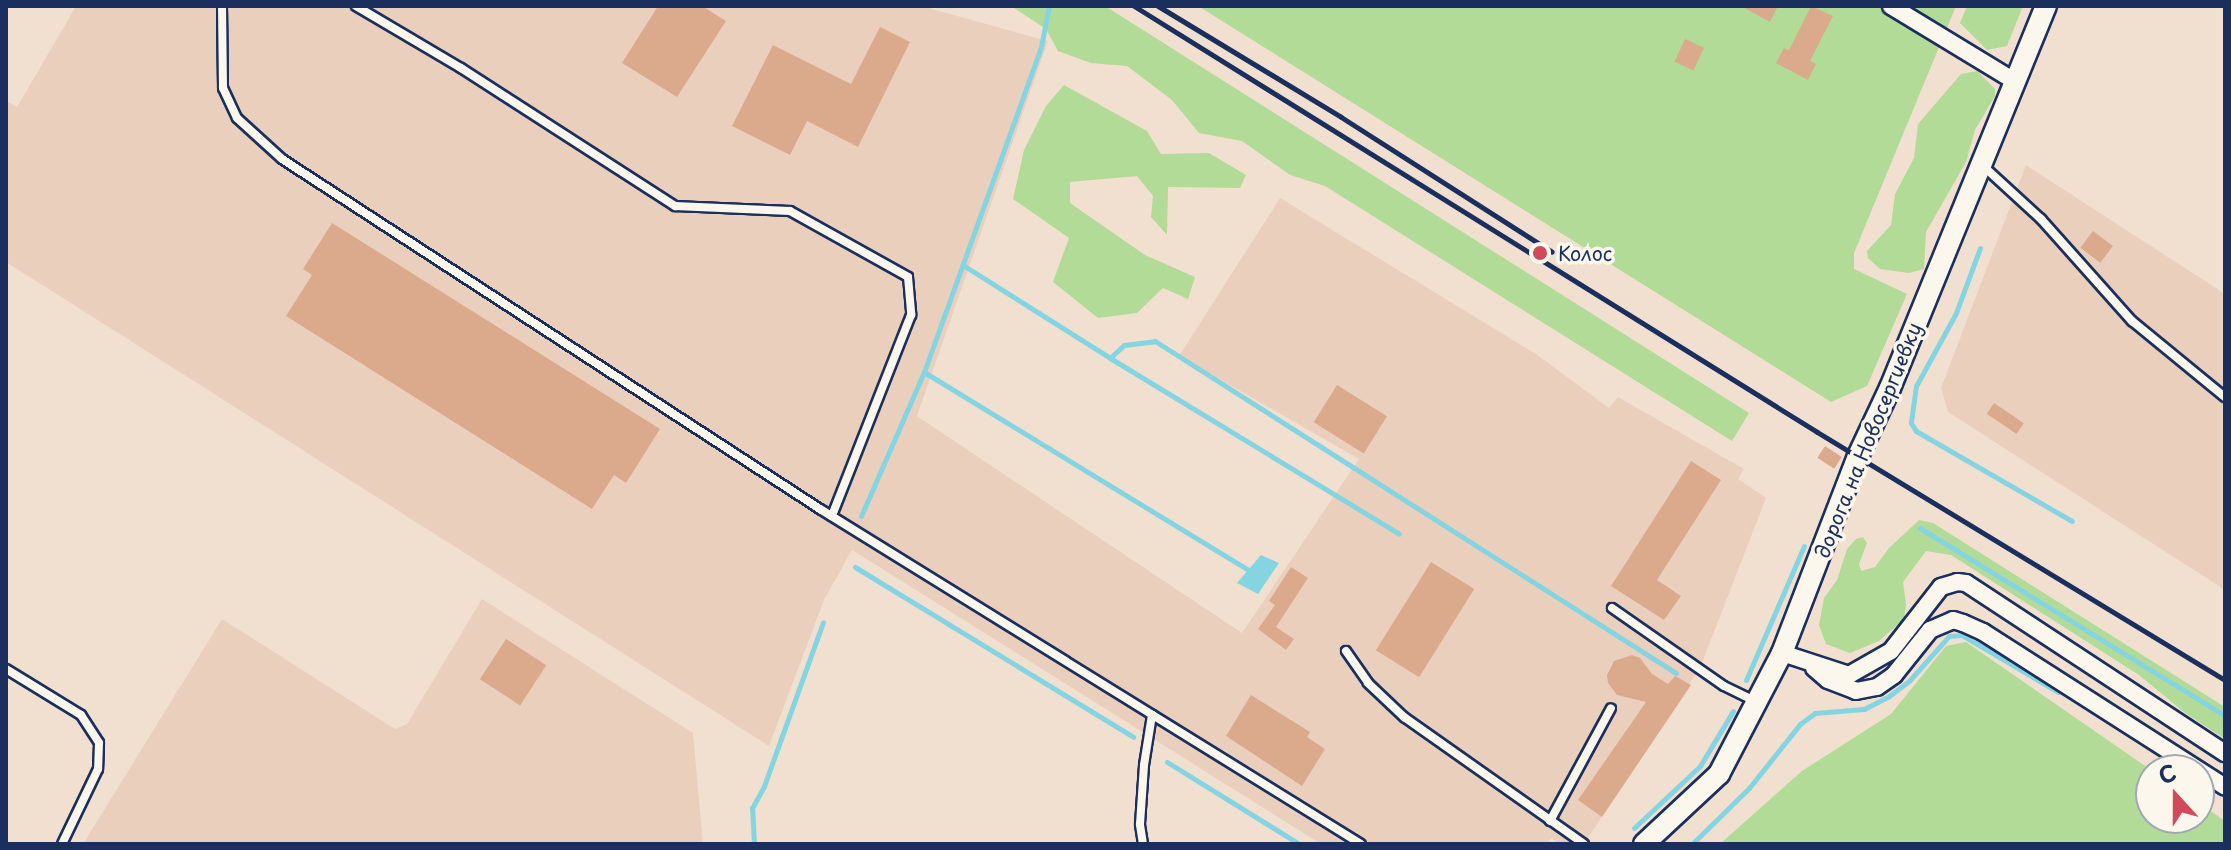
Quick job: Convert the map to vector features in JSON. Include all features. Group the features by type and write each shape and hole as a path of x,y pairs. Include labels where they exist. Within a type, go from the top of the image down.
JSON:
{"street":[{"path":"1891,6 2016,82"},
{"name":"дорога на Новосергиевку","path":"1644,844 1719,774 1782,653 1853,469 2046,6"},
{"path":"1782,653 1849,675 1870,666 1891,651 1941,587 1957,582 1966,583 2225,753"},
{"path":"1807,662 1828,680 1856,691 1877,687 1894,675 1930,630 1953,620 1983,632 2225,787"}],"lane":[{"path":"222,6 223,88 237,118 282,159 832,516 1361,844"},
{"path":"356,6 461,68 675,206 790,211 908,277 911,315 832,516"},
{"path":"1981,165 2041,219 2132,321 2225,397"},
{"path":"1612,608 1724,686 1758,702"},
{"path":"1346,651 1368,683 1404,717 1584,844"},
{"path":"6,669 81,715 99,743 98,769 62,844"},
{"path":"1550,821 1611,708"},
{"path":"1143,844 1140,824 1144,765 1152,715"}],"shaded area":[{"path":"76,6 921,6 1048,41 917,416 1242,633 1359,459 1179,356 1280,198 1536,354 1609,408 1618,397 1744,469 1738,479 1766,498 1700,668 1584,844 1559,844 1552,838 1547,844 1321,844 852,550 824,600 769,746 6,262 6,101 17,107"},
{"path":"2026,165 2225,294 2225,590 1948,412 1941,388"},
{"path":"482,599 693,733 703,844 83,844 222,619 395,729 407,724"}],"green space":[{"path":"1011,6 1105,6 1749,413 1732,441 1325,186 1290,175 1242,141 1199,133 1172,100 1127,66 1091,63 1058,51 1046,29"},
{"path":"1198,6 1956,6 1854,253 1854,269 1907,294 1867,386 1831,402"},
{"path":"1967,6 2023,6 2007,46 1987,50 1960,23"},
{"path":"1977,71 1995,89 1995,96 1975,130 1966,162 1926,232 1924,269 1909,273 1880,269 1868,258 1867,251 1891,225 1895,194 1914,158 1918,124 1961,74"},
{"path":"1064,85 1147,131 1161,154 1209,153 1246,175 1240,188 1168,187 1167,235 1151,217 1153,196 1137,176 1070,182 1070,203 1145,255 1195,277 1188,299 1163,288 1137,313 1098,318 1053,282 1069,238 1013,199 1024,150 1046,106"},
{"path":"1919,520 1933,523 2225,707 2225,739 2184,712 2139,675 1951,555 1926,551 1903,582 1906,604 1904,619 1879,641 1850,653 1826,644 1819,625 1824,598 1837,580 1847,549 1856,539 1863,537 1867,543 1859,564 1861,571 1875,567 1889,548"},
{"path":"1966,642 2135,759 2135,834 2215,834 2215,814 2225,821 2225,844 1720,844 1802,771 1891,714 1946,646"}],"water":[{"path":"1261,555 1279,563 1258,594 1237,583"}],"building":[{"path":"658,6 702,6 726,21 677,97 622,63"},
{"path":"1741,6 1778,6 1770,22"},
{"path":"1811,6 1833,16 1810,61 1816,64 1808,80 1776,63 1784,48 1789,50"},
{"path":"880,27 910,42 858,147 807,121 790,155 732,126 773,45 851,84"},
{"path":"1685,39 1704,48 1693,71 1674,62"},
{"path":"332,223 660,429 626,483 614,475 592,509 286,316 312,275 303,269"},
{"path":"2093,231 2113,246 2100,263 2080,248"},
{"path":"1337,385 1387,416 1364,454 1314,422"},
{"path":"1994,403 2024,423 2017,434 1987,414"},
{"path":"1825,446 1842,457 1834,469 1817,458"},
{"path":"1691,461 1721,480 1657,580 1681,596 1664,620 1611,586"},
{"path":"1431,562 1474,589 1419,677 1376,650"},
{"path":"1291,567 1308,578 1276,627 1294,639 1286,650 1258,629 1275,605 1269,601"},
{"path":"506,639 546,665 520,705 480,679"},
{"path":"1632,655 1640,658 1652,674 1668,684 1675,676 1691,685 1602,817 1578,800 1646,702 1617,695 1608,683 1607,675 1614,661"},
{"path":"1251,695 1310,732 1307,737 1325,749 1302,786 1226,736"}],"waterway":[{"path":"861,516 924,372 1041,47 1049,6"},
{"path":"1980,248 1956,313 1916,386 1911,423 1916,431 2072,521"},
{"path":"963,265 1110,358 1124,345 1155,341 1676,673"},
{"path":"1110,358 1399,534"},
{"path":"924,372 1248,570"},
{"path":"1920,528 2225,716"},
{"path":"1746,680 1804,546"},
{"path":"855,567 1133,737"},
{"path":"754,844 752,808 764,786 823,622"},
{"path":"1692,844 1749,788 1800,724 1815,713 1864,709 1889,696 1909,681 1949,636 1962,635 2058,692"},
{"path":"1634,828 1700,766 1733,711"},
{"path":"1167,762 1299,844"}],"railway":[{"path":"1134,6 1817,432 2225,680"},
{"path":"1158,6 1341,117 1552,252"}],"place":[{"name":"Колос","path":"1540,253"}]}
